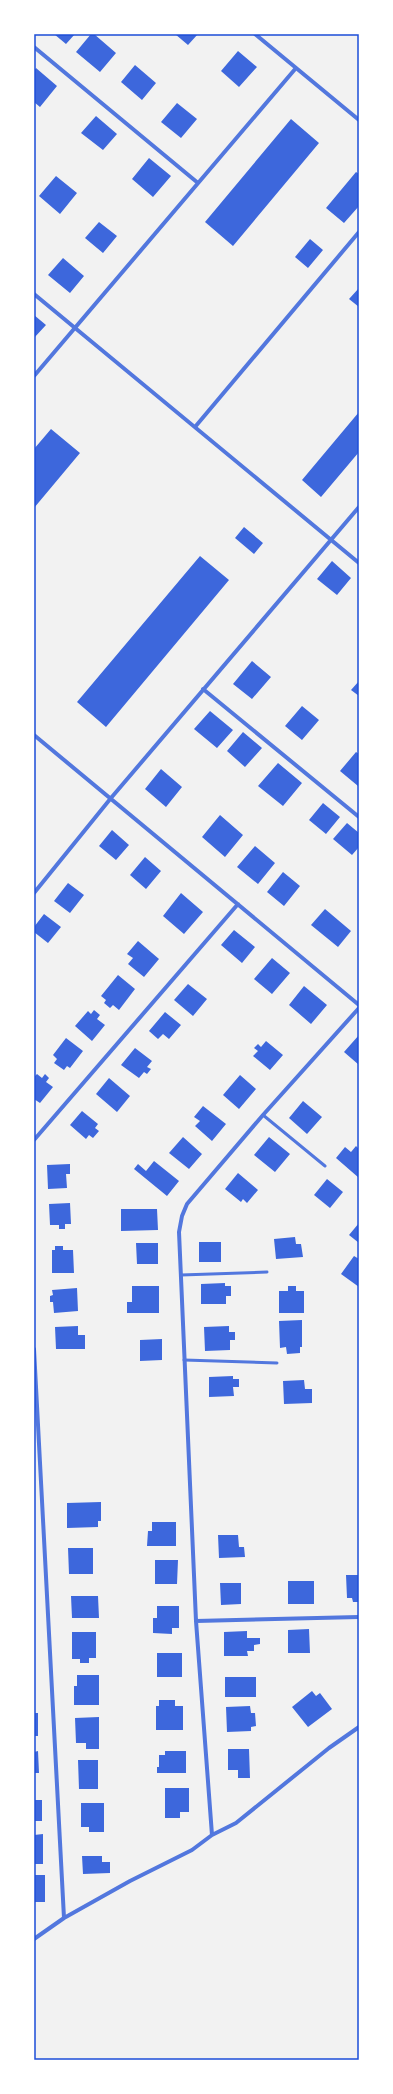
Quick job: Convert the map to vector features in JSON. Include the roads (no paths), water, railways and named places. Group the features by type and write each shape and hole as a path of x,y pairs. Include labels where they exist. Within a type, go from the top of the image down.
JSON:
{"street":[{"path":"254,34 359,120"},
{"path":"34,47 198,183"},
{"path":"34,376 296,68"},
{"path":"195,427 359,232"},
{"path":"34,294 359,562"},
{"path":"34,893 111,798 359,507"},
{"path":"203,689 359,817"},
{"path":"34,735 359,1004"},
{"path":"34,1140 238,904"},
{"path":"212,1835 196,1621 179,1232 182,1216 187,1204 263,1115 359,1008"},
{"path":"34,1349 64,1918"},
{"path":"196,1621 359,1616"},
{"path":"34,1939 64,1918 130,1881 192,1850 212,1835 236,1823 329,1748 359,1727"}],"lane":[{"path":"263,1115 324,1166"},
{"path":"181,1275 267,1272"},
{"path":"184,1360 277,1363"}]}
